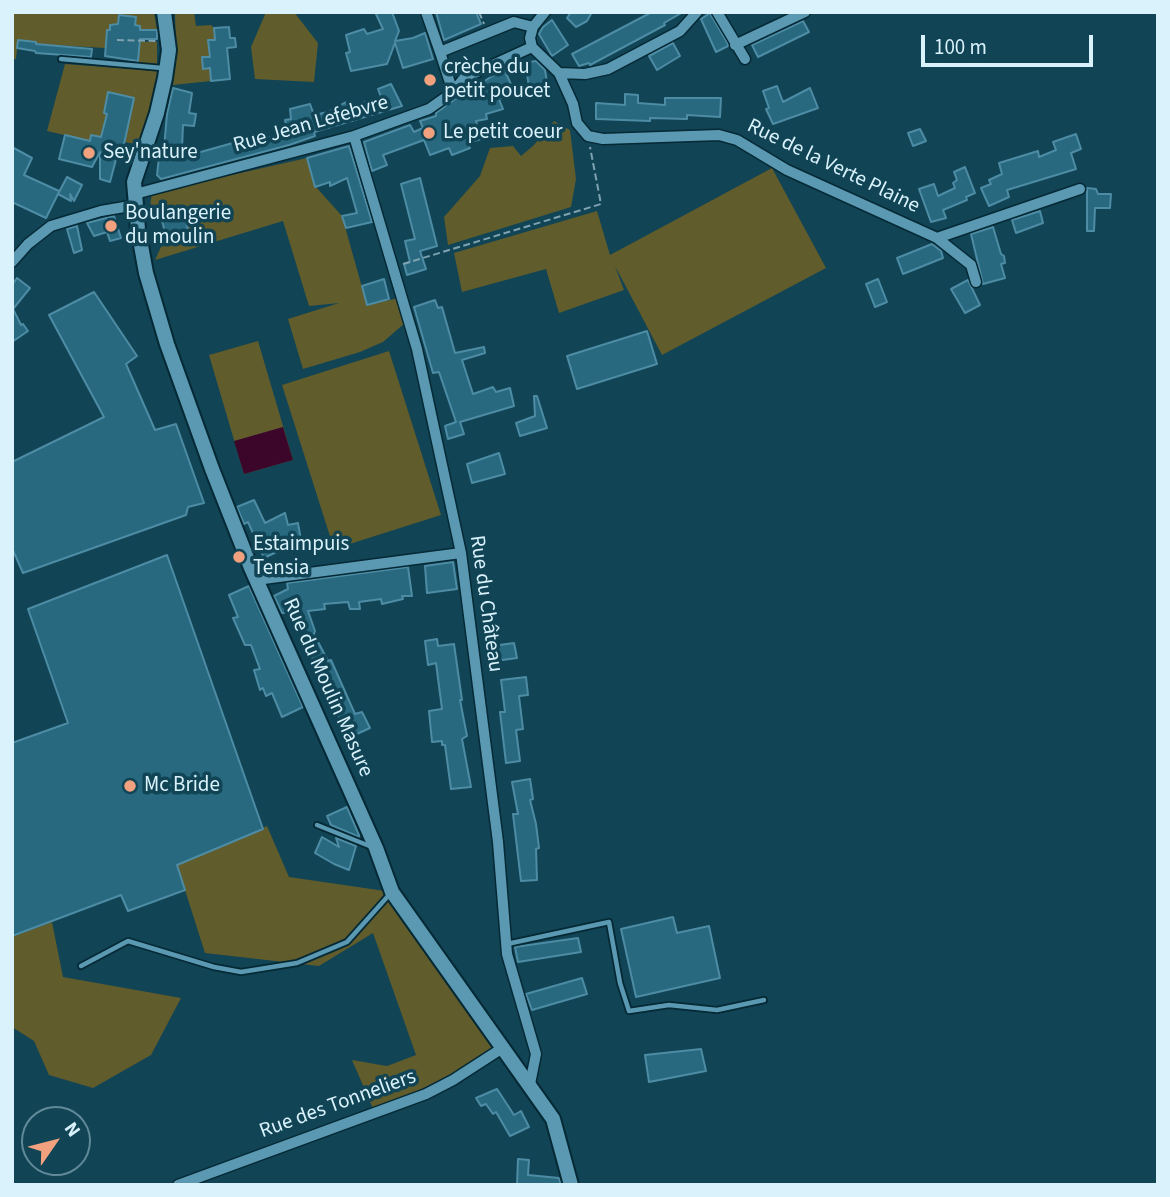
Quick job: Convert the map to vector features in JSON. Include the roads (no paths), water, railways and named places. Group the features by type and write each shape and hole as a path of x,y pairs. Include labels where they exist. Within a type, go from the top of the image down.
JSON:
{"main road":[{"name":"Rue du Moulin Masure","path":"164,12 168,41 166,68 158,113 134,182 138,229 146,273 167,344 256,580 376,848 392,892 553,1119 571,1185"}],"street":[{"path":"426,12 453,92"},
{"path":"545,12 533,27 530,38 532,47 559,73 585,74 608,69 680,31 697,12"},
{"path":"717,12 745,59"},
{"path":"774,12 780,24"},
{"path":"735,45 805,12"},
{"path":"440,52 514,22 533,27"},
{"name":"Rue Jean Lefebvre","path":"12,262 28,244 51,226 354,136 429,109 453,92 464,78 532,47"},
{"name":"Rue de la Verte Plaine","path":"559,73 573,104 577,123 588,136 603,139 719,135 737,140 787,170 937,238 1080,189"},
{"name":"Rue du Château","path":"354,136 417,349 461,553 498,842 507,954 536,1054 530,1084"},
{"path":"937,238 971,265 976,282"},
{"path":"256,580 461,553"},
{"name":"Rue des Tonneliers","path":"178,1185 426,1094 504,1047"}],"lane":[{"path":"61,59 166,68"},
{"path":"317,825 376,848"},
{"path":"81,966 128,941 214,967 241,972 297,963 346,942 392,892"},
{"path":"506,944 609,922 620,983 629,1011 669,1005 717,1010 764,1000"}],"place":[{"name":"crèche du petit poucet","path":"430,80"},
{"name":"Le petit coeur","path":"429,133"},
{"name":"Sey'nature","path":"89,153"},
{"name":"Boulangerie du moulin","path":"111,226"},
{"name":"Estaimpuis Tensia","path":"239,557"},
{"name":"Mc Bride","path":"130,786"}]}
